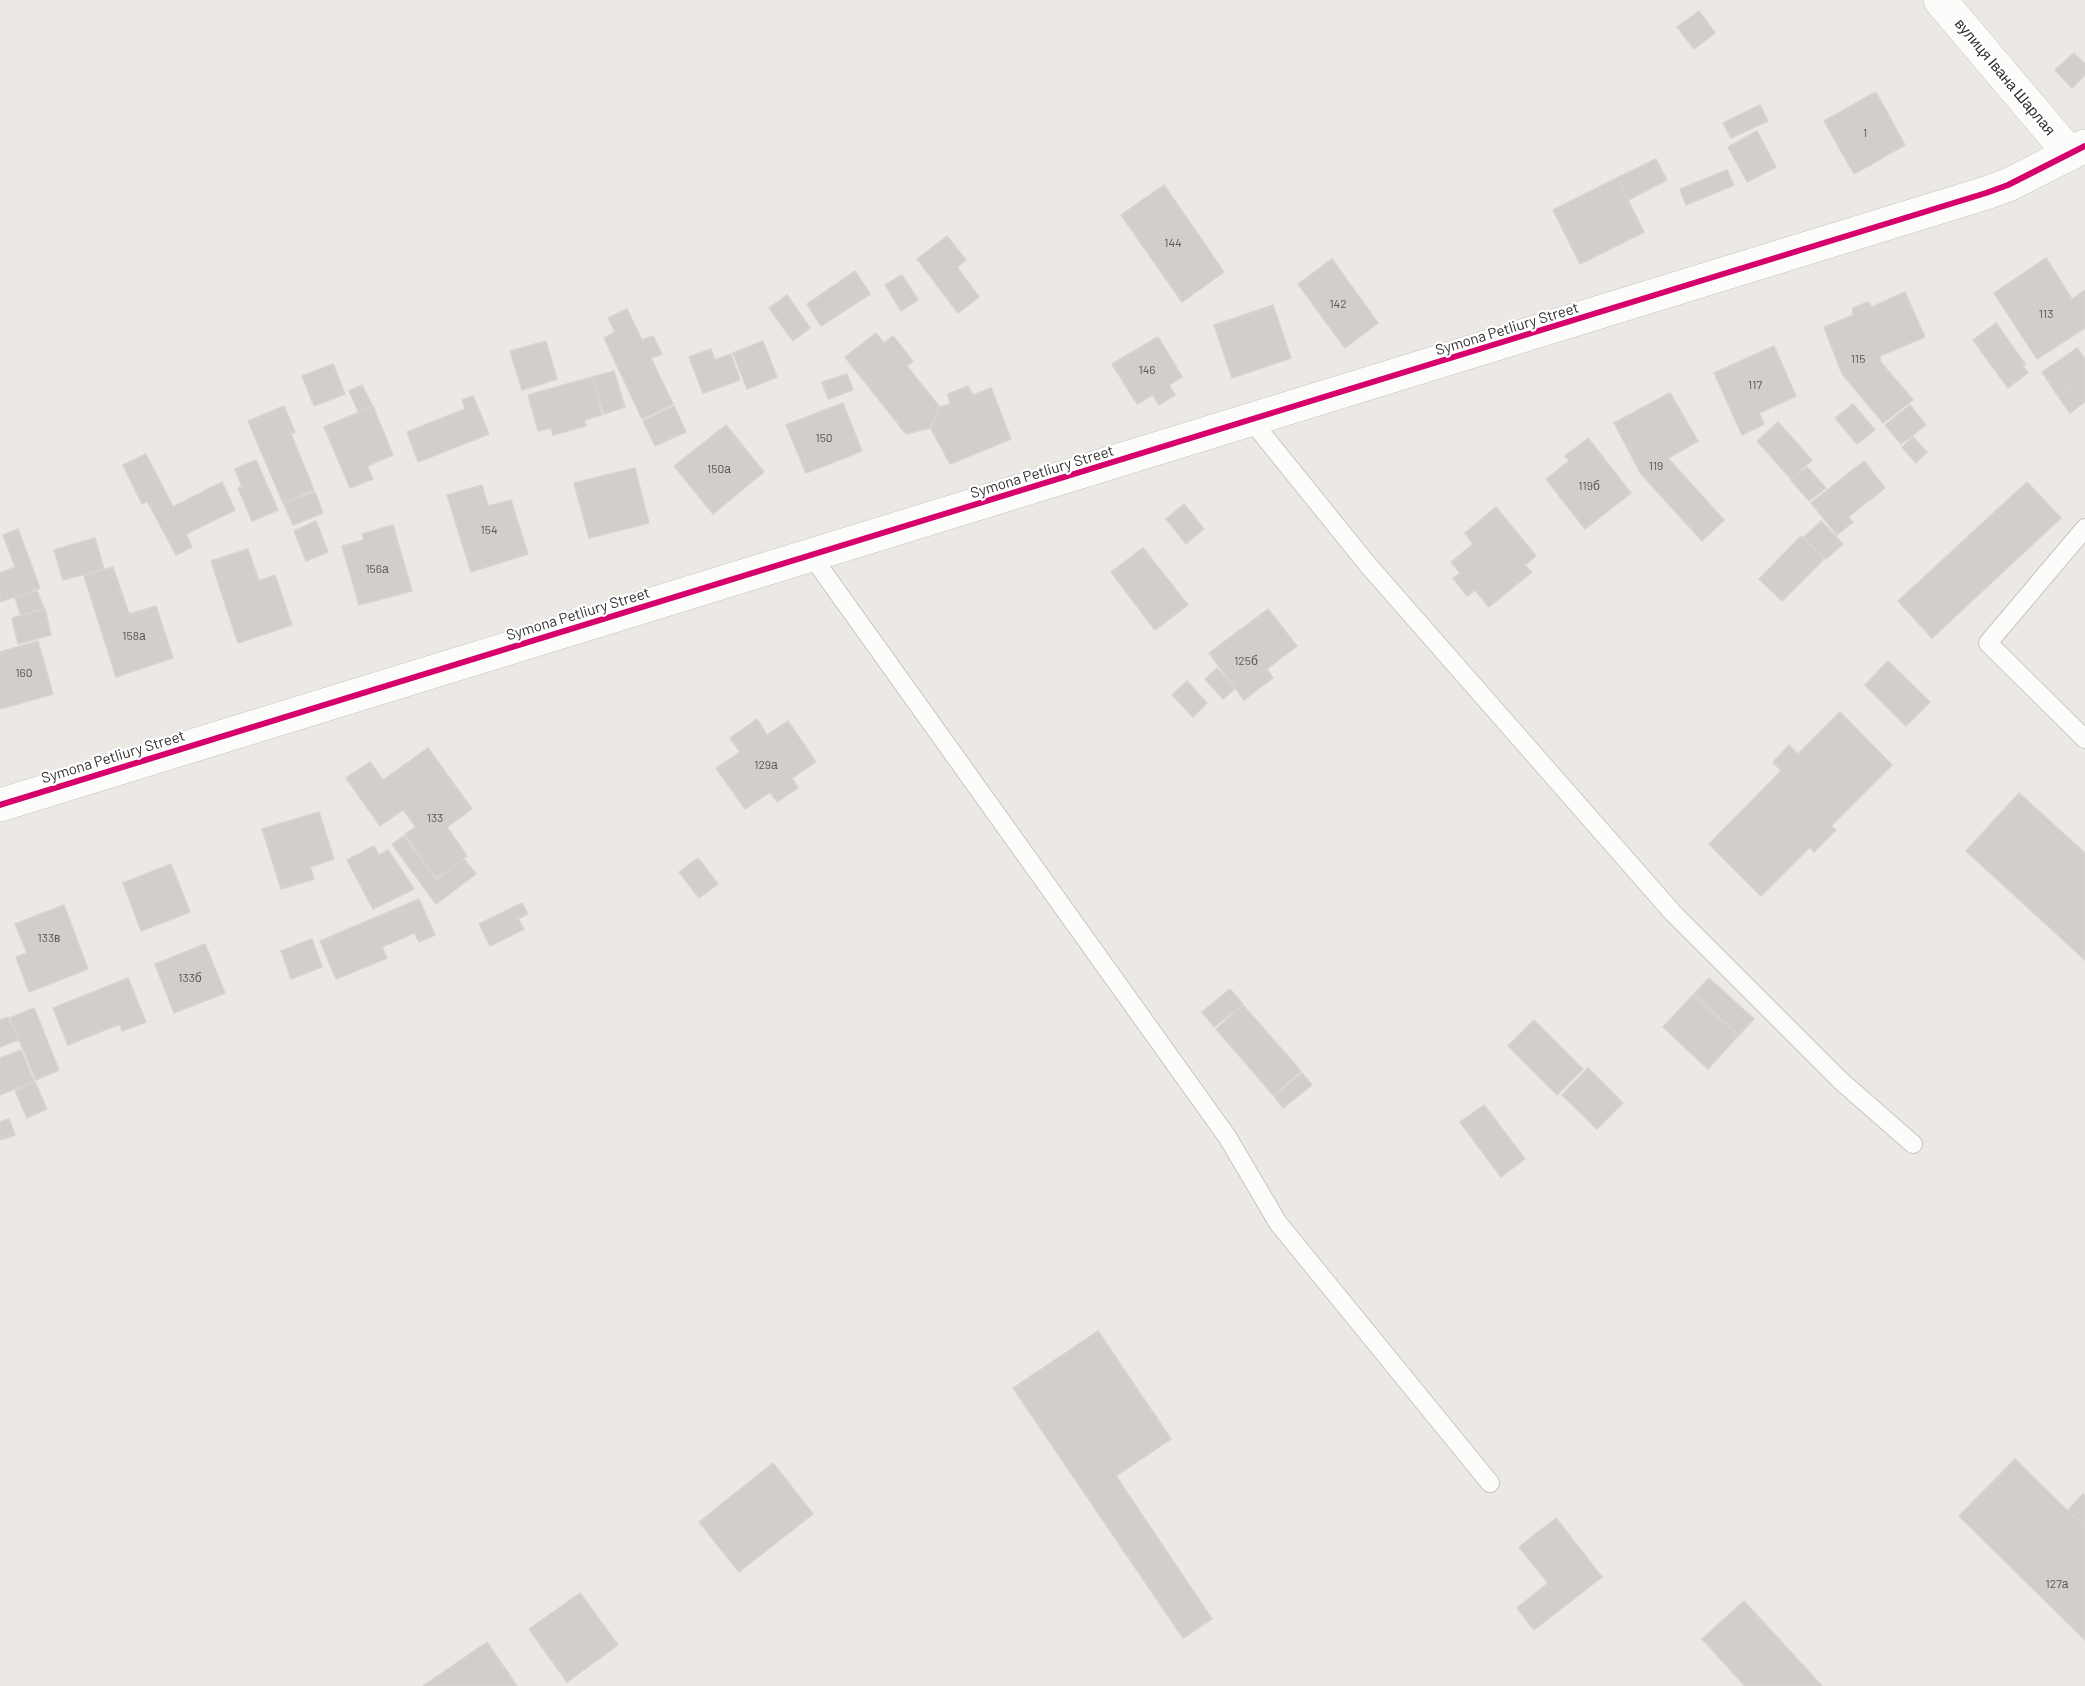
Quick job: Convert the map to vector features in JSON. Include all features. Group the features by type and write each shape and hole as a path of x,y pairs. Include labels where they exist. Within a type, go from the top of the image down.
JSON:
{"street":[{"name":"вулиця Івана Шарлая","path":"1940,0 2078,150"},
{"name":"Symona Petliury Street","path":"0,805 1986,193 2008,185 2078,150"}],"lane":[{"path":"1251,420 1368,565 1673,913 1841,1081 1913,1143"},
{"path":"2085,528 1988,643 2085,739"},
{"path":"811,555 1228,1138 1278,1223 1490,1483"}],"building":[{"path":"1699,11 1715,33 1694,49 1677,27"},
{"path":"2074,53 2085,64 2085,75 2072,88 2055,70"},
{"path":"1876,92 1905,145 1854,174 1824,121"},
{"path":"1760,105 1768,121 1731,138 1723,123"},
{"path":"1757,131 1776,167 1747,182 1728,147"},
{"path":"1656,159 1667,180 1628,200 1617,178"},
{"path":"1727,170 1734,185 1686,205 1680,189"},
{"path":"1617,178 1644,232 1580,264 1553,210"},
{"path":"1164,185 1224,272 1182,302 1121,215"},
{"path":"947,236 966,260 957,267 979,297 958,313 917,259"},
{"path":"2046,258 2072,299 2085,290 2085,328 2037,359 1994,293"},
{"path":"1332,259 1378,323 1345,348 1298,284"},
{"path":"855,271 870,294 821,326 807,304"},
{"path":"902,275 918,300 901,311 885,285"},
{"path":"1905,292 1925,337 1880,356 1880,361 1913,400 1883,423 1842,374 1824,327 1853,315 1853,308 1868,302 1872,307"},
{"path":"787,295 810,328 793,341 769,308"},
{"path":"1273,305 1291,358 1232,378 1214,325"},
{"path":"627,309 642,340 653,336 662,354 651,358 673,404 642,419 604,338 615,332 608,318"},
{"path":"1996,323 2025,364 2023,366 2028,373 2008,388 1973,340"},
{"path":"876,333 884,343 893,336 913,361 907,366 939,406 930,428 906,434 845,357"},
{"path":"1158,337 1182,377 1169,385 1175,395 1159,405 1153,395 1137,404 1112,364"},
{"path":"546,341 557,379 522,390 510,351"},
{"path":"763,341 777,377 747,389 733,353"},
{"path":"1774,346 1796,396 1759,413 1764,424 1742,435 1714,373"},
{"path":"2077,348 2085,359 2085,377 2058,396 2042,372"},
{"path":"711,349 715,360 731,354 740,380 703,393 689,357"},
{"path":"333,364 345,394 314,406 302,376"},
{"path":"614,371 625,407 604,414 592,377"},
{"path":"847,374 853,390 828,399 822,382"},
{"path":"592,377 602,415 584,420 586,426 553,435 551,428 538,431 528,395"},
{"path":"2085,377 2085,402 2070,413 2058,396"},
{"path":"362,385 372,405 358,411 349,391"},
{"path":"968,386 973,395 991,388 1011,439 950,464 931,429 940,407 950,404 948,394"},
{"path":"1670,393 1698,441 1668,458 1724,520 1702,541 1641,474 1614,423"},
{"path":"473,396 489,434 418,462 407,432 465,409 462,400"},
{"path":"843,403 862,451 806,473 786,425"},
{"path":"1853,404 1875,430 1857,444 1835,418"},
{"path":"1910,405 1926,425 1901,444 1885,425"},
{"path":"284,406 295,432 291,434 314,490 283,503 248,421"},
{"path":"373,406 393,455 367,466 373,479 350,488 324,427"},
{"path":"674,406 686,432 655,446 643,421"},
{"path":"1778,422 1812,460 1791,479 1757,441"},
{"path":"726,425 764,472 713,514 674,466"},
{"path":"1913,437 1927,452 1916,463 1902,447"},
{"path":"1588,438 1631,493 1585,529 1546,479 1569,461 1565,456"},
{"path":"146,454 173,507 222,482 235,510 186,534 192,547 176,555 147,501 142,504 123,465"},
{"path":"256,460 278,510 252,521 238,488 242,487 235,469"},
{"path":"1864,461 1885,488 1848,517 1853,522 1837,535 1811,503"},
{"path":"1807,467 1826,488 1809,501 1791,480"},
{"path":"635,468 649,523 589,538 574,483"},
{"path":"2027,482 2061,518 1932,638 1898,601"},
{"path":"482,485 488,506 511,500 528,554 471,572 447,495"},
{"path":"315,492 323,513 293,525 284,504"},
{"path":"1184,504 1204,529 1186,544 1166,519"},
{"path":"1496,507 1536,556 1525,565 1532,572 1489,607 1475,590 1467,596 1453,578 1460,573 1451,562 1473,544 1465,533"},
{"path":"316,521 328,552 306,561 294,531"},
{"path":"1821,521 1843,544 1826,559 1804,537"},
{"path":"393,525 412,591 359,605 342,546 364,540 362,534"},
{"path":"18,529 40,588 0,602 0,573 15,567 3,535"},
{"path":"1801,536 1824,559 1782,601 1759,579"},
{"path":"95,538 104,569 63,580 54,550"},
{"path":"1143,548 1188,605 1155,630 1111,572"},
{"path":"248,549 259,581 275,575 292,625 238,643 211,561"},
{"path":"113,567 129,614 156,606 173,658 116,677 84,576"},
{"path":"37,591 44,608 21,615 15,598"},
{"path":"45,609 51,635 18,644 12,618"},
{"path":"1268,609 1297,646 1267,669 1273,678 1244,700 1209,653"},
{"path":"38,641 53,694 0,709 0,652"},
{"path":"1888,661 1930,702 1906,726 1865,685"},
{"path":"1217,668 1235,689 1223,699 1205,679"},
{"path":"1187,681 1207,703 1193,717 1172,695"},
{"path":"1840,712 1892,765 1831,826 1836,830 1814,852 1810,847 1761,896 1709,844 1781,771 1773,762 1789,745 1798,754"},
{"path":"757,719 767,735 788,721 816,762 792,778 798,788 777,802 770,792 745,809 716,768 740,752 730,738"},
{"path":"428,748 472,809 447,827 467,856 436,878 405,834 416,827 403,810 380,826 346,778 370,762 383,780"},
{"path":"2019,793 2085,853 2085,960 1966,851"},
{"path":"319,812 334,859 310,867 314,879 281,889 262,829"},
{"path":"404,836 436,880 464,859 476,874 436,904 392,844"},
{"path":"374,846 379,855 388,850 414,889 373,909 347,860"},
{"path":"698,858 718,884 699,898 679,872"},
{"path":"171,864 190,912 141,931 123,883"},
{"path":"419,899 435,935 419,942 414,933 382,947 387,958 336,979 320,941"},
{"path":"522,903 528,914 518,919 524,929 490,946 479,924"},
{"path":"64,905 88,969 29,992 16,957 27,953 15,924"},
{"path":"312,939 322,967 291,979 281,951"},
{"path":"205,944 225,993 174,1013 155,964"},
{"path":"128,978 146,1022 122,1031 120,1024 68,1045 53,1008"},
{"path":"1709,978 1754,1019 1739,1035 1694,994"},
{"path":"1230,989 1243,1004 1214,1027 1202,1012"},
{"path":"1693,995 1738,1036 1708,1069 1663,1027"},
{"path":"1243,1005 1301,1071 1273,1095 1216,1029"},
{"path":"34,1008 59,1070 36,1080 10,1018"},
{"path":"8,1017 18,1040 0,1047 0,1020"},
{"path":"1534,1020 1583,1069 1557,1095 1508,1046"},
{"path":"21,1050 34,1081 0,1095 0,1058"},
{"path":"1588,1068 1623,1103 1597,1129 1562,1095"},
{"path":"1302,1073 1312,1085 1283,1108 1274,1096"},
{"path":"35,1082 47,1109 27,1118 15,1091"},
{"path":"1484,1105 1525,1159 1501,1177 1460,1122"},
{"path":"9,1119 15,1135 0,1140 0,1122"},
{"path":"1098,1331 1171,1439 1116,1476 1212,1619 1183,1638 1013,1388"},
{"path":"2015,1459 2085,1528 2085,1640 1959,1516"},
{"path":"773,1463 813,1514 739,1572 699,1522"},
{"path":"2083,1494 2085,1496 2085,1527 2068,1510"},
{"path":"1556,1518 1602,1577 1534,1630 1517,1608 1548,1583 1519,1547"},
{"path":"580,1593 618,1645 567,1682 529,1629"},
{"path":"1744,1601 1822,1686 1745,1686 1702,1639"},
{"path":"487,1642 517,1686 423,1686"}],"cycle path":[{"path":"0,805 1986,193 2008,185 2085,146"}]}
